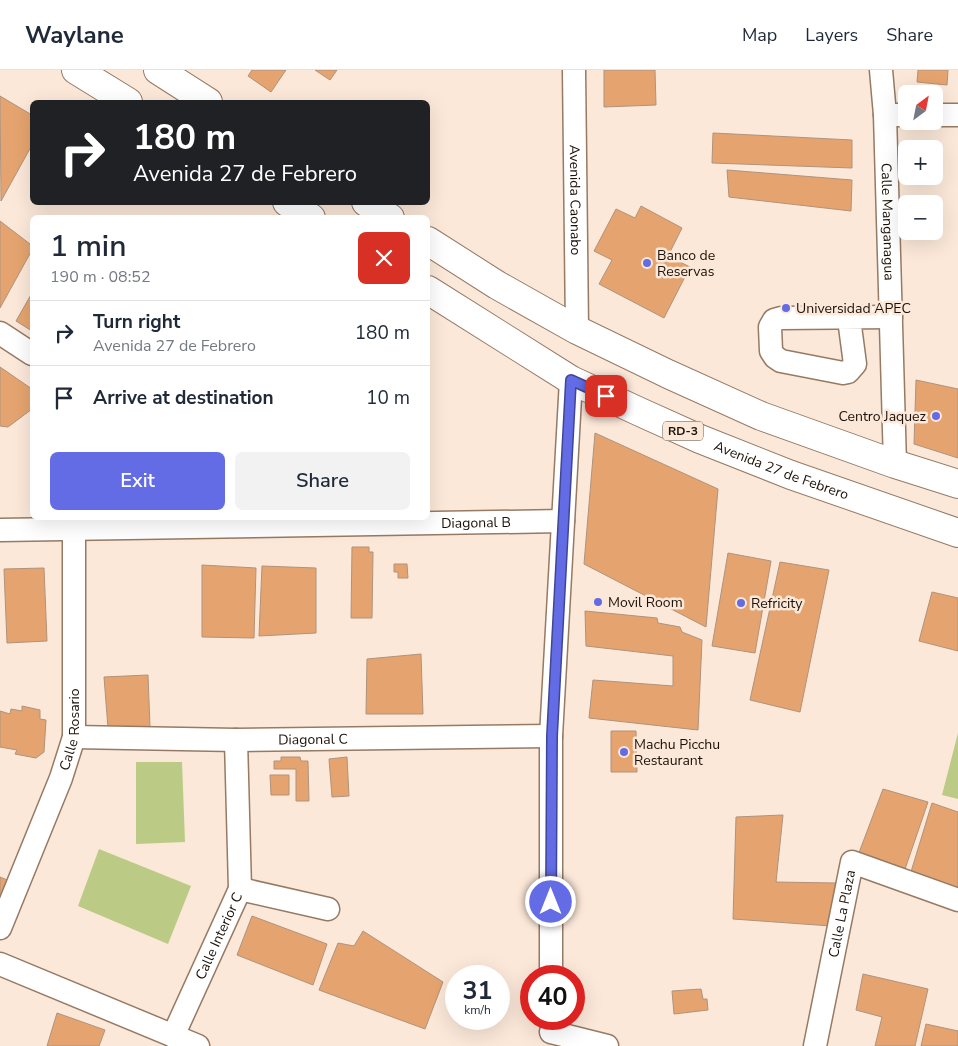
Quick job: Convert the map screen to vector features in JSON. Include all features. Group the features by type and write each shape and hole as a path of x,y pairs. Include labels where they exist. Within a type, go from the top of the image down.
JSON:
{"highway":[{"path":"76,70 125,100"},
{"path":"158,70 205,100"},
{"path":"292,205 306,215"},
{"path":"370,205 386,215"},
{"path":"430,242 497,285 577,330 668,374 761,416 895,464 958,484"},
{"name":"Avenida 27 de Febrero","path":"430,291 571,380 700,439 791,475 958,533"}],"street":[{"name":"Avenida Caonabo","path":"574,70 577,330"},
{"name":"Calle Manganagua","path":"881,70 896,115 891,318 895,464"},
{"path":"943,115 958,115"},
{"path":"849,319 891,318"},
{"path":"0,333 30,353"},
{"path":"551,965 552,736 571,380"},
{"name":"Diagonal B","path":"0,530 74,523 563,521"},
{"name":"Calle Rosario","path":"0,928 61,778 74,737 74,523"},
{"name":"Diagonal C","path":"74,737 236,740 552,736"},
{"name":"Calle Interior C","path":"173,1036 240,888 236,740"},
{"name":"Calle La Plaza","path":"815,1046 852,862 958,900"},
{"path":"240,888 328,909"},
{"path":"0,964 198,1046"},
{"path":"549,1032 607,1046"}],"green space":[{"path":"958,733 958,799 942,795"},
{"path":"136,762 182,762 185,842 136,844"},
{"path":"99,849 191,886 168,944 78,906"}],"building":[{"path":"252,70 286,70 271,92 248,76"},
{"path":"315,70 337,70 330,80"},
{"path":"604,70 655,70 656,105 604,107"},
{"path":"918,70 948,70 947,85 917,82"},
{"path":"0,96 30,114 30,149 1,201"},
{"path":"713,133 852,140 852,168 712,163"},
{"path":"727,170 852,180 851,211 729,197"},
{"name":"Banco de Reservas","path":"641,206 682,228 668,256 690,267 664,318 599,284 612,260 594,251 616,209 635,218"},
{"path":"0,221 30,244 30,254 0,308"},
{"path":"30,296 30,330 16,321"},
{"path":"0,367 30,388 30,410 8,427 0,426"},
{"name":"Centro Jaquez","path":"916,380 958,389 958,458 914,444"},
{"path":"595,433 718,489 706,627 584,564"},
{"path":"352,547 369,547 369,552 373,552 372,618 351,618"},
{"name":"Refricity","path":"728,553 771,561 755,653 712,646"},
{"path":"780,562 829,570 800,712 750,700"},
{"path":"394,564 407,564 408,578 398,578 398,572 394,572"},
{"path":"202,565 256,568 254,638 202,637"},
{"path":"262,566 316,568 316,633 259,636"},
{"path":"44,568 47,641 7,643 4,569"},
{"path":"932,592 958,598 958,651 919,641"},
{"path":"585,611 657,618 658,623 680,627 682,632 702,640 698,730 589,718 593,680 673,686 673,656 586,646"},
{"path":"421,654 423,714 366,714 367,659"},
{"path":"148,675 150,727 108,728 104,677"},
{"path":"22,706 40,710 40,719 46,720 44,752 36,758 15,754 17,750 0,747 0,711 10,714 11,709 22,711"},
{"name":"Machu Picchu Restaurant","path":"611,731 636,731 637,772 611,772"},
{"path":"281,757 300,757 301,761 308,761 309,801 296,801 296,769 274,769 274,761 281,761"},
{"path":"347,757 349,796 332,797 329,759"},
{"path":"270,775 289,775 289,795 271,795"},
{"path":"883,789 928,802 904,872 857,858"},
{"path":"932,803 958,812 958,891 910,875"},
{"path":"783,815 776,882 836,883 831,926 733,919 736,817"},
{"path":"0,877 12,882 0,912"},
{"path":"252,916 327,944 313,985 237,955"},
{"path":"363,931 443,982 425,1029 319,990 338,943 354,946"},
{"path":"863,974 928,989 915,1046 875,1046 882,1017 856,1010"},
{"path":"701,989 703,999 707,999 708,1010 674,1014 672,991"},
{"path":"57,1013 105,1030 99,1046 47,1046"},
{"path":"926,1024 958,1031 958,1046 921,1046"}],"place":[{"name":"Banco de Reservas","path":"647,263"},
{"name":"Universidad APEC","path":"786,308"},
{"name":"Centro Jaquez","path":"936,416"},
{"name":"Movil Room","path":"598,602"},
{"name":"Refricity","path":"741,603"},
{"name":"Machu Picchu Restaurant","path":"624,752"}],"route":[{"path":"551,902 552,736 571,380 606,396"}]}
